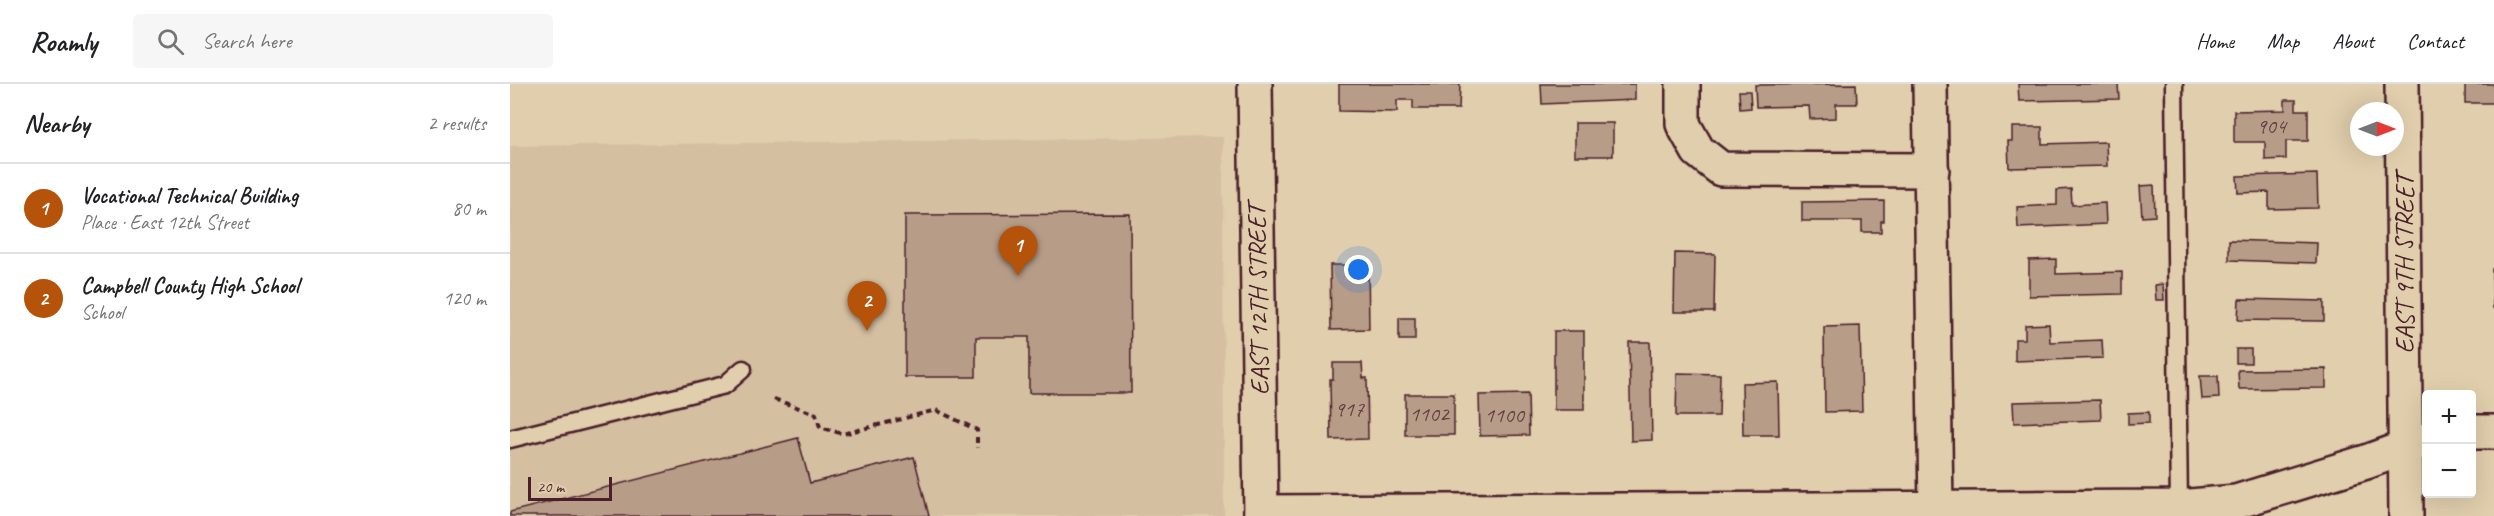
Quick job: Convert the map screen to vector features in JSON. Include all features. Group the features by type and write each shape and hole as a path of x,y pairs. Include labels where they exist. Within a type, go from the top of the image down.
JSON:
{"street":[{"name":"EAST 12TH STREET","path":"1255,84 1261,514"},
{"path":"1683,84 1683,124 1698,151 1722,169 1932,170"},
{"path":"1930,84 1936,510"},
{"name":"EAST 9TH STREET","path":"2402,84 2416,444 2406,516"},
{"path":"2476,432 2494,432"},
{"path":"1261,514 1936,510 1972,513 2179,507 2236,502 2416,444"}],"lane":[{"path":"2174,84 2179,507"},
{"path":"510,439 725,386 743,369"}],"path":[{"path":"774,399 816,414 819,427 843,434 936,410 977,430 977,448"}],"shaded area":[{"path":"1223,137 1224,516 510,516 510,146"}],"building":[{"path":"1339,84 1460,84 1459,109 1413,109 1413,100 1397,100 1397,112 1339,111"},
{"path":"1541,84 1635,84 1635,100 1542,104"},
{"path":"1856,84 1857,104 1836,104 1836,118 1810,119 1809,106 1756,107 1755,85"},
{"path":"2018,84 2118,84 2119,99 2019,101"},
{"path":"2465,84 2494,84 2494,103 2465,103"},
{"path":"1739,91 1750,91 1751,108 1740,109"},
{"path":"2285,100 2296,100 2296,110 2308,110 2308,141 2286,141 2286,159 2265,160 2265,142 2234,142 2234,111 2285,110"},
{"path":"1575,123 1613,123 1613,156 1575,156"},
{"path":"2012,127 2042,127 2042,144 2106,142 2107,166 2009,168 2008,141 2012,141"},
{"path":"2317,174 2318,208 2269,209 2269,192 2238,193 2237,176"},
{"path":"2154,185 2155,216 2142,217 2140,186"},
{"path":"2071,189 2072,205 2105,203 2106,224 2018,228 2017,207 2057,205 2057,190"},
{"path":"1884,201 1884,221 1881,221 1881,232 1862,232 1862,221 1802,221 1802,202"},
{"path":"1130,214 1131,393 1029,393 1029,337 976,337 976,377 905,377 905,215"},
{"path":"2229,240 2317,243 2316,263 2229,260"},
{"path":"1675,253 1715,254 1714,312 1674,312"},
{"path":"2056,259 2056,274 2122,272 2122,294 2029,296 2029,260"},
{"path":"1330,265 1368,265 1369,329 1331,330"},
{"path":"2492,269 2494,269 2494,308 2493,308"},
{"path":"2163,284 2164,300 2156,300 2155,285"},
{"path":"2239,299 2324,301 2324,321 2238,320"},
{"path":"1399,318 1415,318 1415,340 1399,340"},
{"path":"2049,324 2050,342 2102,340 2103,358 2015,361 2015,339 2025,339 2025,325"},
{"path":"1860,326 1862,411 1825,412 1824,327"},
{"path":"1554,331 1584,331 1584,410 1554,410"},
{"path":"1629,342 1650,342 1652,440 1631,441"},
{"path":"2236,349 2251,349 2251,363 2236,363"},
{"path":"1333,363 1362,363 1363,378 1367,378 1368,439 1331,440 1330,379 1333,379"},
{"path":"2326,369 2326,388 2239,389 2238,370"},
{"path":"1677,373 1720,374 1719,416 1676,416"},
{"path":"2200,376 2218,376 2219,398 2202,399"},
{"path":"1778,382 1779,435 1743,435 1742,383"},
{"path":"1405,394 1454,394 1454,435 1405,435"},
{"path":"1528,394 1529,435 1480,436 1479,395"},
{"path":"2100,400 2101,420 2014,423 2013,402"},
{"path":"2149,412 2149,423 2128,424 2128,413"},
{"path":"798,438 810,483 914,457 929,516 510,516 510,512"}],"place":[{"name":"Vocational Technical Building","path":"1018,276"},
{"name":"Campbell County High School","path":"867,331"}]}
